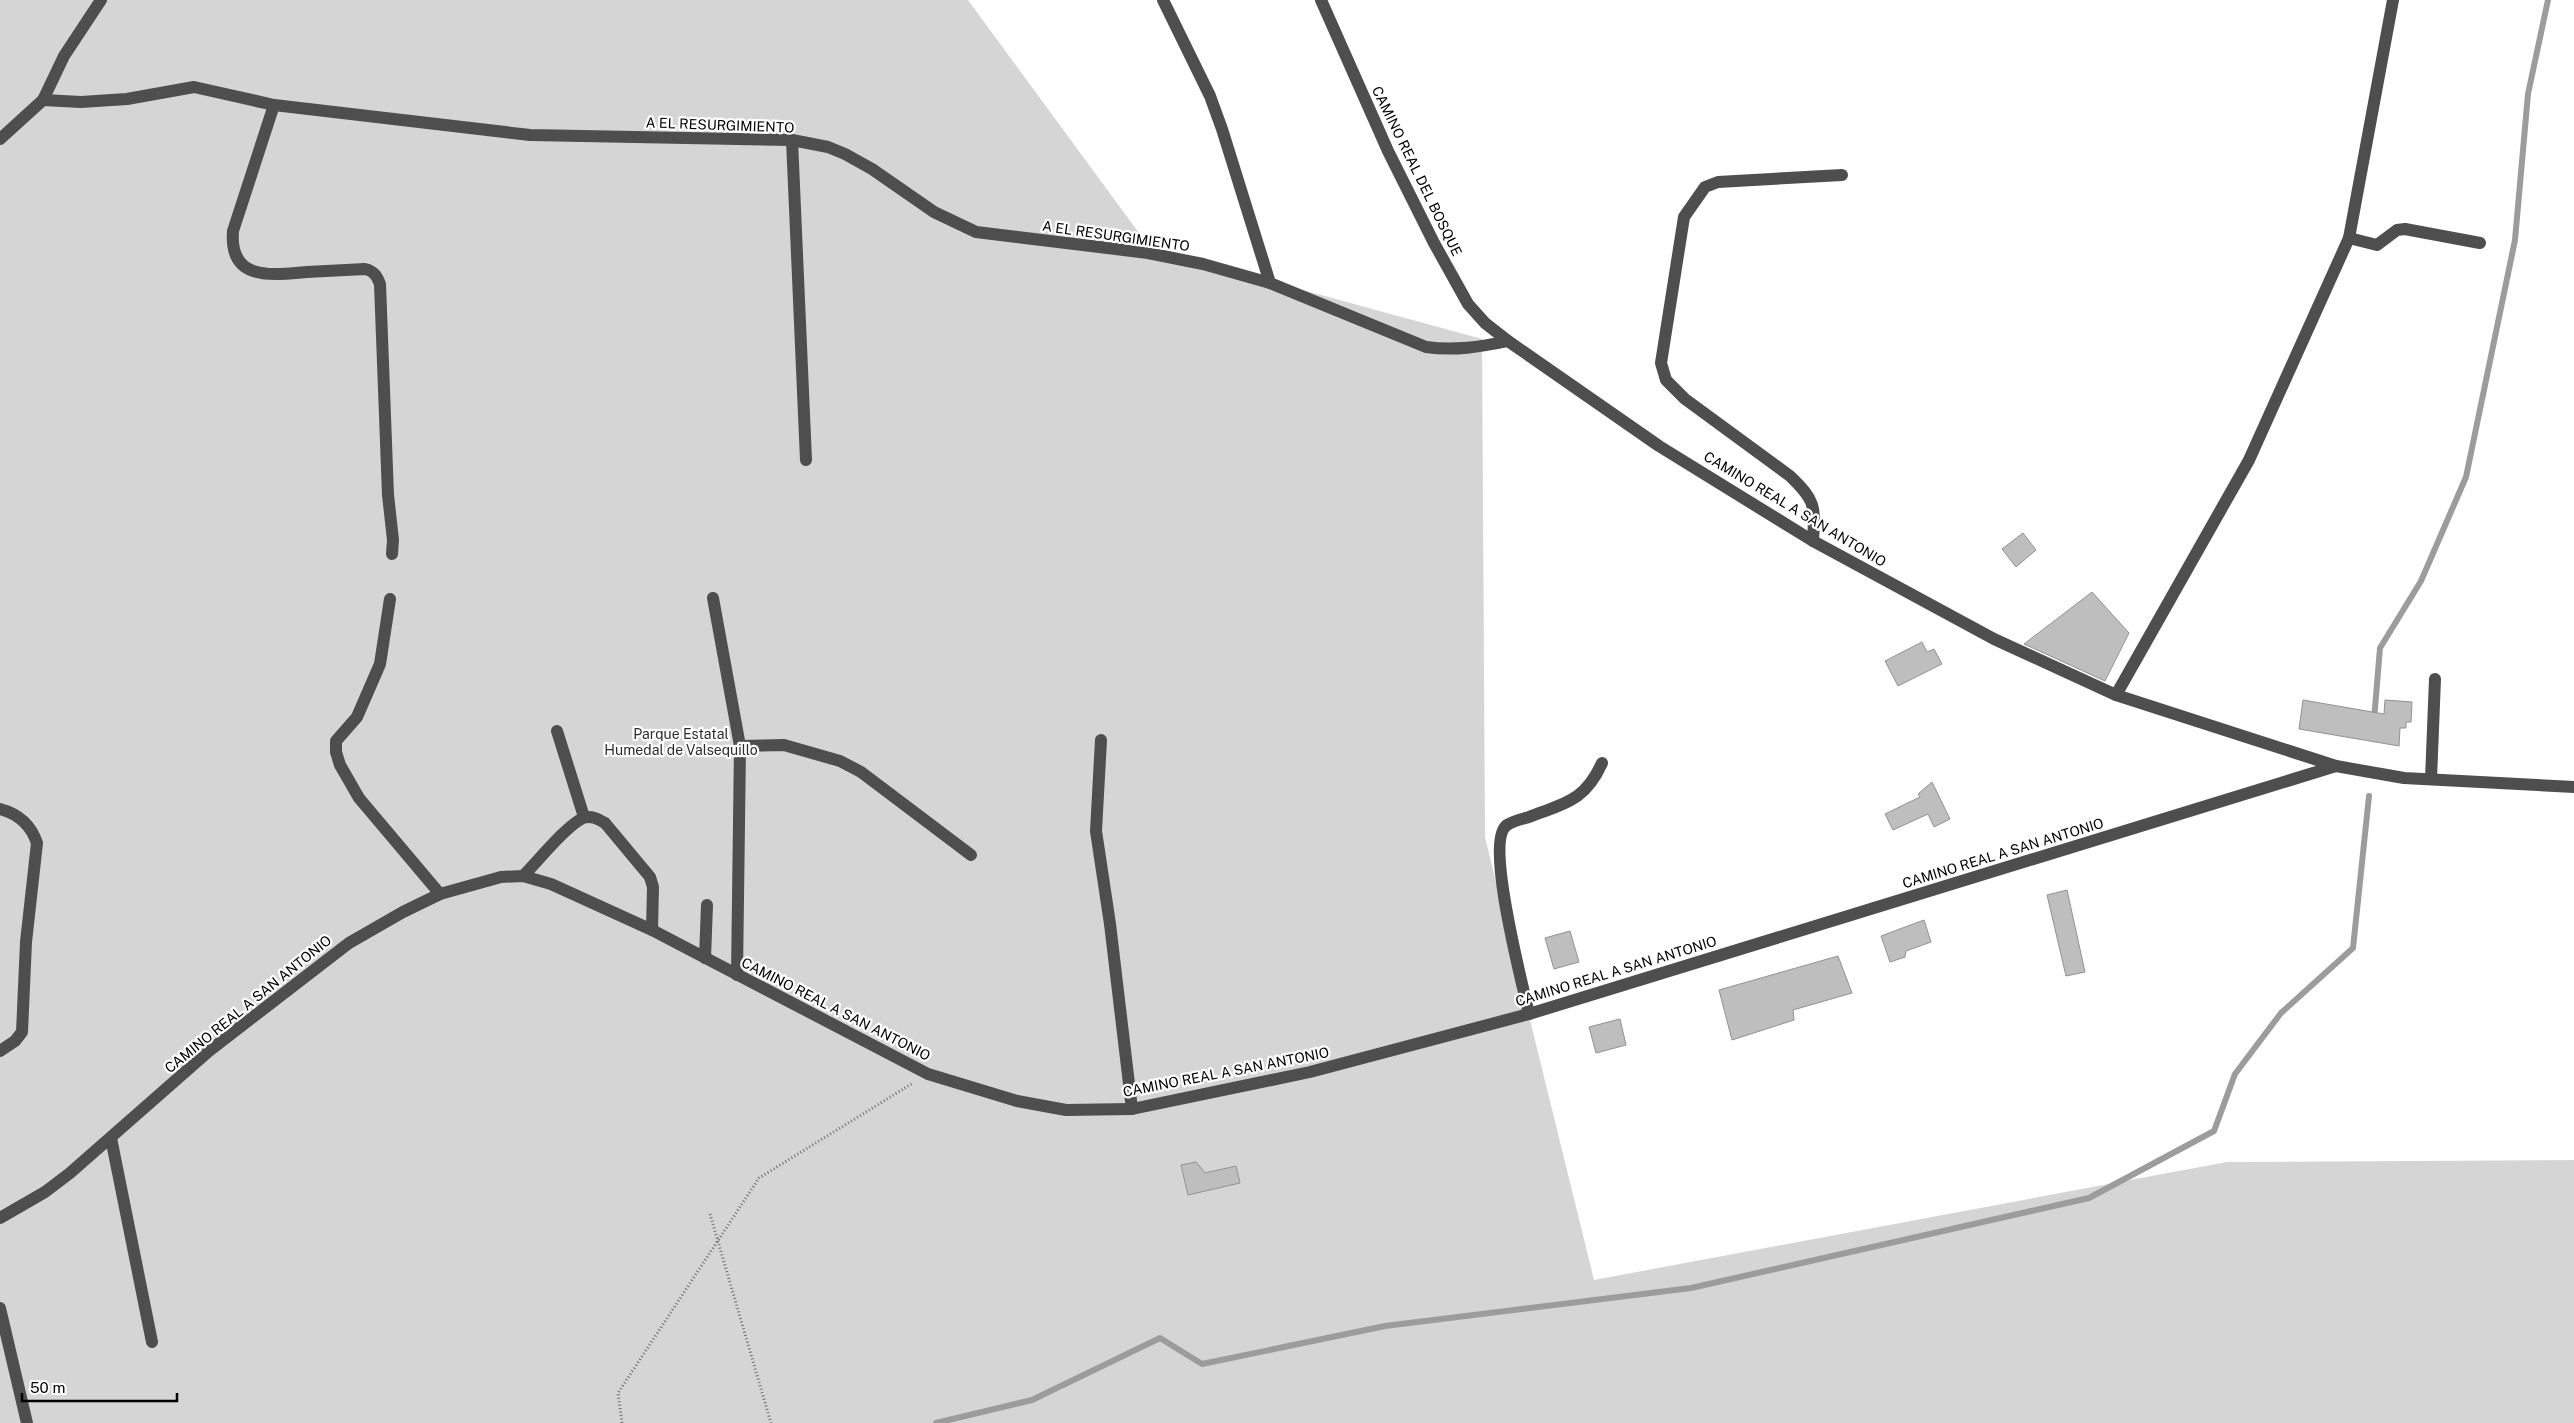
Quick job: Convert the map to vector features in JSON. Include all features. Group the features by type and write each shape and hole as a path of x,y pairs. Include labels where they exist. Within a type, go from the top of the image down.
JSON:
{"street":[{"path":"0,139 43,100 64,56 101,0"},
{"path":"1164,0 1210,96 1270,284"},
{"name":"CAMINO REAL DEL BOSQUE","path":"1321,0 1388,151 1434,243 1468,304 1485,323 1508,341"},
{"path":"2116,696 2249,460 2349,238 2393,0"},
{"name":"A EL RESURGIMIENTO","path":"43,100 81,102 126,99 194,87 274,106 530,135 792,140 828,147 845,154 872,169 934,212 976,232 1148,253 1203,264 1270,284 1426,347 1444,350 1479,348 1508,341"},
{"path":"274,106 232,231 233,249 245,266 264,275 365,269 373,272 377,278 380,284 388,495 393,540 392,554"},
{"path":"792,140 806,460"},
{"path":"1813,541 1815,507 1805,490 1790,476 1685,400 1666,380 1661,363 1684,217 1705,187 1718,182 1842,175"},
{"path":"2349,238 2377,245 2397,230 2405,229 2480,243"},
{"name":"CAMINO REAL A SAN ANTONIO","path":"1508,341 1660,446 1813,541 1994,639 2116,696 2336,766 2404,778 2574,787"},
{"path":"713,598 740,746 736,975"},
{"path":"390,599 380,664 357,717 336,741 336,752 349,784 359,798 440,894"},
{"path":"2431,780 2435,679"},
{"path":"557,731 584,818"},
{"path":"1101,740 1096,831 1110,924 1132,1109"},
{"path":"740,746 784,745 840,761 862,772 971,855"},
{"path":"1529,1014 1499,866 1500,836 1508,825 1578,797 1594,782 1602,763"},
{"name":"CAMINO REAL A SAN ANTONIO","path":"0,1218 45,1192 112,1138 209,1051 349,943 403,912 440,894 501,877 523,876 551,884 652,930 928,1074 1017,1101 1066,1110 1132,1109 1310,1072 1529,1014 2336,766"},
{"path":"0,809 20,818 34,833 37,843 26,942 22,1032 15,1041 0,1051"},
{"path":"523,876 572,827 584,818 595,818 605,823 650,877 654,887 652,930"},
{"path":"705,958 707,905"},
{"path":"112,1138 152,1342"},
{"path":"0,1308 27,1423"}],"path":[{"path":"622,1423 618,1393 759,1178 928,1074"},
{"path":"710,1214 771,1423"}],"green space":[{"name":"Parque Estatal Humedal de Valsequillo","path":"0,0 968,0 1150,248 1482,339 1485,837 1594,1280 2227,1162 2574,1160 2574,1423 0,1423"}],"building":[{"path":"2023,533 2036,550 2016,567 2002,549"},
{"path":"2092,592 2129,633 2105,681 2024,644"},
{"path":"1922,642 1927,652 1934,649 1942,664 1898,686 1885,661"},
{"path":"2303,700 2384,714 2385,700 2412,702 2411,722 2406,722 2406,728 2400,728 2399,746 2299,729"},
{"path":"1932,782 1950,819 1934,827 1928,814 1893,830 1885,814 1920,797 1918,794"},
{"path":"2067,890 2085,972 2066,976 2047,895"},
{"path":"1924,920 1931,942 1906,951 1905,957 1890,962 1881,936"},
{"path":"1570,931 1579,962 1554,969 1545,938"},
{"path":"1838,956 1852,993 1793,1010 1794,1020 1732,1040 1719,990"},
{"path":"1620,1019 1626,1045 1596,1053 1589,1027"},
{"path":"1196,1162 1205,1173 1236,1166 1240,1183 1188,1195 1181,1165"}],"waterway":[{"path":"2374,720 2380,648 2421,581 2466,477 2515,240 2528,94 2548,0"},
{"path":"936,1423 1032,1400 1160,1338 1202,1364 1385,1326 1691,1288 2089,1198 2214,1131 2235,1074 2281,1013 2353,948 2369,796"}]}
